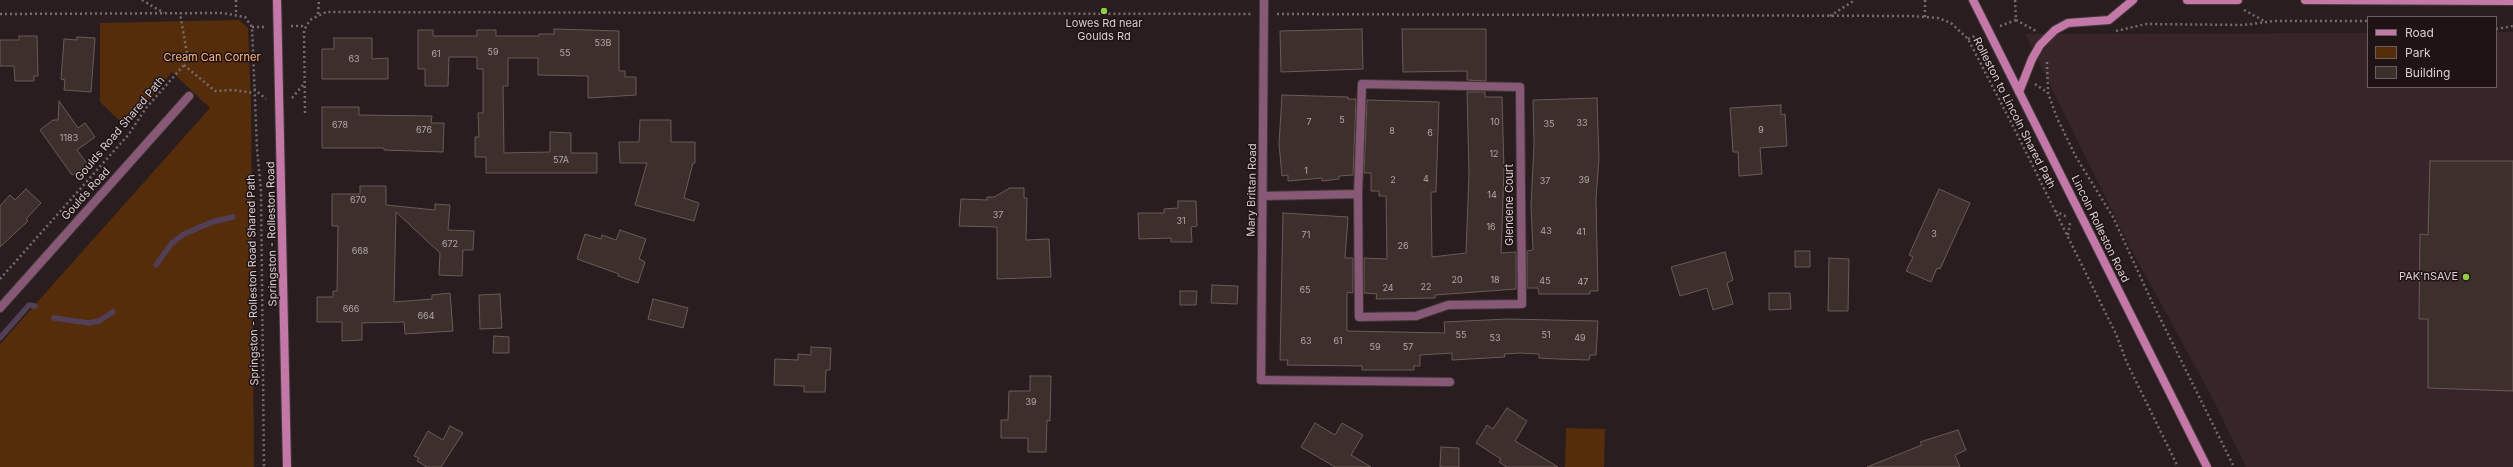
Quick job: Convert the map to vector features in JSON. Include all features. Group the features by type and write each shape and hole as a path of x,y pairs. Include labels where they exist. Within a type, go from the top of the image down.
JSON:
{"main road":[{"name":"Springston - Rolleston Road","path":"277,0 276,36 282,170 287,467"},
{"name":"Lincoln Rolleston Road","path":"1973,0 2207,467"},
{"path":"2019,92 2032,59 2040,45 2055,30 2068,23 2109,20 2133,0"},
{"path":"2187,0 2238,0"},
{"path":"2305,0 2513,1"}],"street":[{"name":"Mary Brittan Road","path":"1264,0 1261,380 1450,382"},
{"name":"Glendene Court","path":"1362,84 1520,87 1522,304 1448,305 1416,316 1359,317 1358,194 1362,84"},
{"name":"Goulds Road","path":"0,308 189,96"},
{"path":"1263,196 1358,194"}],"path":[{"path":"142,0 165,13"},
{"path":"0,14 180,13 236,15 236,0"},
{"path":"305,113 303,36 306,26 318,14 318,0"},
{"path":"1830,16 1855,0"},
{"path":"1925,0 1926,17"},
{"name":"Rolleston to Lincoln Shared Path","path":"318,14 336,11 1830,16 1938,18 1952,23 1968,39 2116,334 2123,353 2178,467"},
{"path":"180,13 187,54 184,65 215,91 233,90 254,93"},
{"name":"Springston - Rolleston Road Shared Path","path":"236,15 245,17 254,27 254,93 261,191 264,467"},
{"path":"2113,31 2150,24 2244,25 2274,21 2367,21"},
{"path":"297,26 306,26"},
{"path":"2497,29 2513,26"},
{"path":"2050,55 2046,65 2046,80 2048,93 2058,118 2076,157 2113,217 2151,300 2234,467"},
{"name":"Goulds Road Shared Path","path":"0,279 129,134 146,108 184,65"},
{"path":"297,92 304,84"},
{"path":"254,89 258,92"}],"shaded area":[{"path":"2497,32 2513,32 2513,467 2246,467 2213,399 2132,251 2025,34 2367,33 2367,88 2497,88"}],"green space":[{"name":"Cream Can Corner","path":"239,20 248,28 251,102 254,467 0,467 0,344 210,108 172,72 126,127 100,102 100,23"},
{"path":"1566,428 1605,429 1604,467 1565,467"}],"building":[{"path":"554,29 619,31 619,71 625,71 625,77 636,77 636,95 588,98 588,76 538,75 538,58 508,58 508,86 503,86 504,153 550,152 550,132 571,133 571,153 597,153 597,173 486,173 486,157 475,157 475,137 479,137 478,113 483,113 483,69 477,69 477,57 449,57 448,86 425,86 425,69 418,69 418,30 433,30 433,36 477,36 477,30 496,30 496,36 539,36 539,34 554,34"},
{"path":"1362,29 1363,69 1281,72 1280,31"},
{"path":"1402,29 1486,29 1486,81 1467,80 1467,71 1403,72"},
{"path":"19,36 37,36 38,76 34,76 34,81 15,81 14,66 0,66 0,40 19,40"},
{"path":"77,37 95,38 91,92 64,90 65,80 61,79 64,39 77,40"},
{"path":"334,38 372,38 372,59 388,58 388,79 322,79 322,49 334,49"},
{"path":"1467,92 1485,92 1485,97 1502,97 1504,170 1501,253 1516,252 1516,289 1435,295 1435,298 1376,299 1377,294 1364,293 1364,258 1387,259 1386,196 1379,196 1379,191 1371,191 1371,173 1364,173 1367,100 1439,102 1436,192 1431,192 1432,257 1466,253 1469,174"},
{"path":"1282,95 1348,97 1348,99 1356,99 1353,175 1339,176 1339,179 1322,181 1322,178 1288,181 1288,175 1282,176 1279,144"},
{"path":"1597,98 1599,158 1596,199 1598,291 1590,291 1590,294 1539,294 1538,288 1527,288 1527,251 1533,250 1531,206 1534,144 1533,100"},
{"path":"59,101 78,128 85,123 95,137 77,150 88,165 72,175 40,130 53,120 58,120"},
{"path":"1781,105 1781,115 1785,114 1787,146 1760,148 1762,174 1739,176 1738,152 1733,152 1730,108"},
{"path":"322,107 359,107 359,115 432,116 431,123 444,123 443,152 384,150 384,148 322,148"},
{"path":"640,120 671,120 671,142 695,142 695,163 693,163 684,198 699,203 694,221 635,205 647,163 620,163 619,142 639,142"},
{"name":"PAK'nSAVE","path":"2430,161 2513,161 2513,391 2428,388 2428,319 2419,319 2420,234 2428,235"},
{"path":"360,186 386,186 386,205 435,210 435,204 450,205 448,230 474,231 473,250 463,250 462,276 439,275 440,253 396,212 394,302 432,299 432,295 450,293 453,331 405,334 404,322 362,323 362,340 342,341 342,322 317,322 317,297 333,297 333,291 337,291 338,226 332,226 332,194 360,194"},
{"path":"1010,188 1024,188 1024,198 1027,198 1026,240 1049,239 1051,277 997,279 997,227 959,226 961,199 987,200 987,197 994,197"},
{"path":"26,189 41,203 26,219 28,221 0,247 0,206 10,195 15,200"},
{"path":"1939,189 1970,203 1940,269 1937,268 1931,282 1906,271 1913,257 1909,255"},
{"path":"1178,201 1196,201 1197,226 1191,227 1192,242 1171,242 1171,238 1139,239 1138,213 1164,213 1164,209 1178,208"},
{"path":"1283,213 1348,217 1345,258 1353,258 1353,293 1347,292 1347,331 1445,333 1444,322 1508,319 1598,321 1596,355 1590,355 1589,360 1539,358 1539,354 1520,353 1504,354 1505,357 1452,360 1452,353 1420,355 1420,366 1414,366 1414,370 1362,370 1362,366 1287,365 1288,360 1280,360"},
{"path":"620,230 646,239 639,259 645,262 638,283 618,276 619,274 577,259 585,234 601,239 602,235 616,240"},
{"path":"1795,251 1810,251 1810,267 1795,267"},
{"path":"1725,252 1733,280 1727,283 1733,304 1713,310 1707,288 1680,296 1671,267"},
{"path":"1829,258 1849,259 1848,311 1828,311"},
{"path":"1212,285 1238,286 1237,304 1211,303"},
{"path":"1180,291 1197,291 1196,305 1180,305"},
{"path":"1769,293 1790,293 1791,309 1769,310"},
{"path":"500,294 502,328 480,329 479,295"},
{"path":"653,299 688,308 683,328 648,319"},
{"path":"494,336 509,337 509,353 493,353"},
{"path":"811,347 831,348 830,370 826,370 825,392 804,392 804,386 774,385 775,359 798,360 798,354 811,355"},
{"path":"1030,376 1051,376 1050,421 1047,420 1046,452 1028,452 1028,438 1001,438 1001,420 1008,420 1009,391 1030,391"},
{"path":"1507,408 1527,421 1515,441 1558,467 1507,467 1499,462 1501,459 1476,443 1487,425 1493,429"},
{"path":"1315,423 1335,435 1342,423 1363,435 1351,455 1371,467 1335,467 1301,447"},
{"path":"450,426 463,433 441,467 427,467 417,461 419,458 414,456 428,431 443,440"},
{"path":"1958,430 1966,450 1955,455 1960,467 1867,467 1922,445 1920,442"},
{"path":"1441,447 1459,448 1459,467 1440,467"}],"waterway":[{"path":"156,265 172,243 184,234 212,222 233,217"},
{"path":"0,338 29,305 35,306"},
{"path":"54,318 89,323 99,321 113,312"}],"place":[{"name":"Lowes Rd near Goulds Rd","path":"1104,11"},
{"name":"PAK'nSAVE","path":"2466,277"}]}
